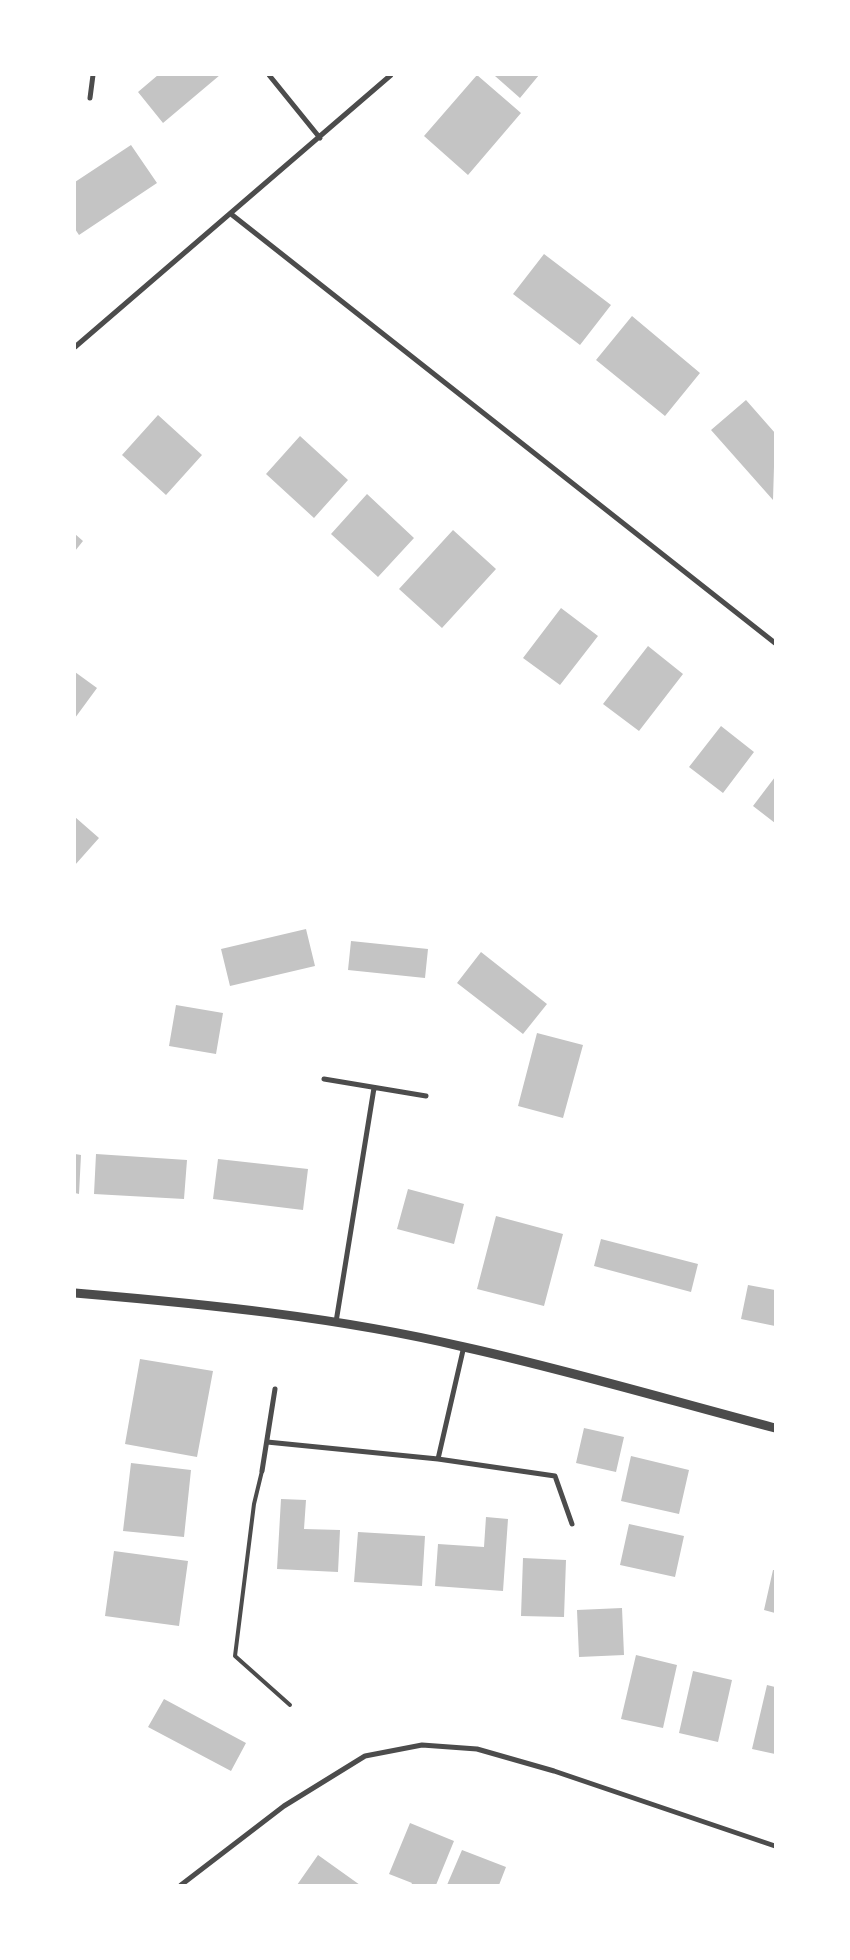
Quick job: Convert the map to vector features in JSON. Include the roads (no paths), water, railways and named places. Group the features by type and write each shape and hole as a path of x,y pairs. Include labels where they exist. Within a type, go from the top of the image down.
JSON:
{"street":[{"path":"90,98 93,75"},
{"path":"269,75 320,138"},
{"path":"75,347 391,75"},
{"path":"231,214 775,643"},
{"path":"324,1079 426,1096"},
{"path":"336,1322 374,1088"},
{"path":"75,1293 193,1302 336,1322 464,1346 775,1428"},
{"path":"438,1459 464,1346"},
{"path":"262,1471 275,1389"},
{"path":"267,1442 438,1459 555,1476 572,1524"},
{"path":"181,1885 284,1806 365,1756 422,1745 477,1749 554,1771 775,1846"}],"lane":[{"path":"262,1471 254,1504 235,1656 290,1705"}]}
